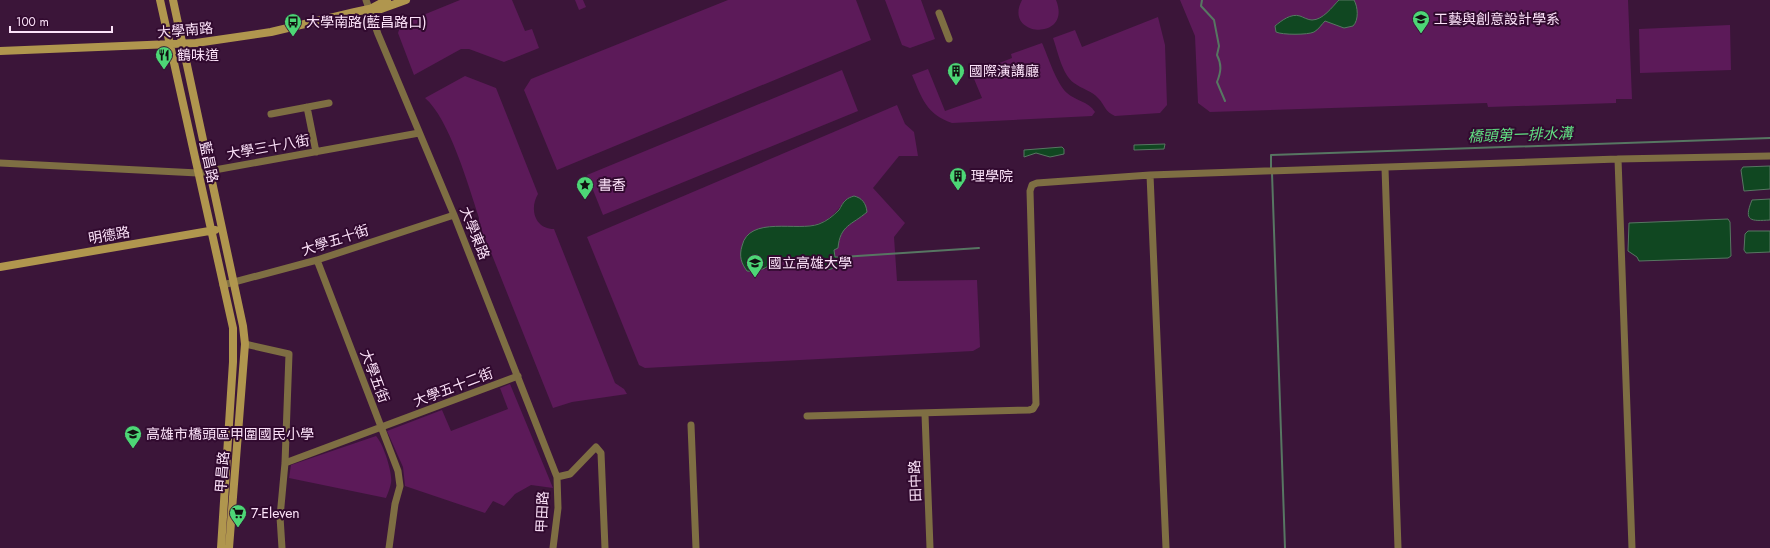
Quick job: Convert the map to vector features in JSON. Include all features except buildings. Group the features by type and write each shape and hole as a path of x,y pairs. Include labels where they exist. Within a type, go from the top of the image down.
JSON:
{"street":[{"name":"藍昌路","path":"160,0 233,328"},
{"name":"藍昌路","path":"173,0 243,326"},
{"name":"大學東路","path":"366,0 419,133 454,215 557,477"},
{"name":"大學南路","path":"0,51 182,44 271,32 369,9 386,0"},
{"name":"大學南路","path":"369,9 381,10 406,0"},
{"path":"939,13 949,38"},
{"path":"271,114 329,103"},
{"path":"307,107 316,152"},
{"name":"大學三十八街","path":"0,163 198,173 419,133"},
{"path":"807,416 925,414 1033,409 1036,404 1030,191 1032,185 1037,182 1279,171 1618,159 1770,156"},
{"path":"1618,159 1632,548"},
{"path":"1385,168 1398,548"},
{"path":"1150,176 1166,548"},
{"name":"大學五十街","path":"223,285 317,260 454,215"},
{"name":"明德路","path":"0,266 221,229"},
{"name":"大學五街","path":"317,260 398,471 400,486 394,504 389,548"},
{"name":"甲昌路","path":"229,548 245,344 243,326"},
{"name":"甲昌路","path":"221,548 233,362 233,328"},
{"path":"245,344 289,354 285,463 280,516 282,548"},
{"name":"大學五十二街","path":"285,463 518,376"},
{"name":"田中路","path":"925,414 930,548"},
{"path":"691,425 696,548"},
{"path":"557,477 570,474 596,447 600,450 605,548"},
{"name":"甲田路","path":"553,548 558,508 557,477"}],"shaded area":[{"path":"460,0 512,0 525,31 532,29 539,48 504,62 469,49 461,49 414,75 398,33 401,24"},
{"path":"575,0 583,0 586,7 579,10"},
{"path":"728,0 856,0 871,40 557,170 524,90 531,79"},
{"path":"885,0 921,0 935,39 910,48 902,45"},
{"path":"1022,0 1056,0 1059,14 1055,23 1047,28 1038,30 1028,27 1021,22 1018,12"},
{"path":"1180,0 1628,0 1632,99 1616,99 1616,103 1488,107 1487,103 1210,112 1198,103 1195,36"},
{"path":"1339,0 1354,0 1357,13 1353,26 1344,28 1325,21 1317,30 1311,33 1289,34 1276,32 1275,26 1286,18 1297,15 1310,20 1320,18"},
{"path":"1158,17 1165,45 1167,105 1160,113 1115,116 1107,110 1096,96 1074,83 1066,74 1053,38 1075,30 1082,47"},
{"path":"1730,25 1731,70 1640,73 1639,29"},
{"path":"1042,43 1063,89 1070,96 1092,108 1095,112 1092,116 952,123 936,115 926,104 912,75 928,69 945,111 982,98 972,74 1012,58 1011,54"},
{"path":"842,70 858,111 603,215 587,175"},
{"path":"465,76 496,88 538,194 535,200 534,212 538,222 542,226 554,229 615,383 624,389 627,394 572,402 553,408 492,255 485,247 481,238 479,218 470,189 450,137 434,108 425,98"},
{"path":"897,105 905,124 914,132 918,156 899,156 873,188 905,223 894,237 897,281 977,280 980,347 973,351 645,368 639,365 587,237","holes":["845,200 862,216 848,225 843,232 840,237 838,248 834,249 835,257 817,266 782,260 764,270 799,226 814,225 826,220 836,212"]},
{"path":"1165,144 1164,149 1134,150 1134,145"},
{"path":"1062,147 1064,149 1064,154 1050,157 1036,153 1024,157 1024,150"},
{"path":"1770,166 1770,189 1744,191 1741,170 1743,167"},
{"path":"854,196 863,201 867,212 848,226 841,234 838,248 834,250 835,257 842,257 840,264 832,269 826,269 812,264 782,260 777,261 761,270 752,272 747,271 741,259 741,250 746,236 754,231 775,226 810,226 819,224 832,216 839,210 845,201"},
{"path":"1770,199 1770,220 1750,219 1748,213 1752,200"},
{"path":"1728,219 1730,222 1731,256 1728,258 1639,261 1637,257 1628,251 1629,223"},
{"path":"1748,231 1770,231 1770,252 1746,253 1744,250 1745,234"},
{"path":"510,384 553,488 531,485 515,494 504,506 493,501 485,513 405,486 403,467 387,431 442,410 451,431 508,409 500,388"},
{"path":"376,436 384,451 391,478 390,489 386,498 289,478 291,465"}],"waterway":[{"path":"1202,0 1201,6 1214,20 1219,46 1217,55 1220,65 1220,72 1217,82 1225,101"},
{"name":"橋頭第一排水溝","path":"1271,169 1271,155 1770,138"},
{"path":"1272,173 1285,548"},
{"path":"842,257 979,248"}],"place":[{"name":"工藝與創意設計學系","path":"1421,34"},
{"name":"大學南路(藍昌路口)","path":"293,37"},
{"name":"鶴味道","path":"164,70"},
{"name":"國際演講廳","path":"956,86"},
{"name":"理學院","path":"958,191"},
{"name":"書香","path":"585,200"},
{"name":"國立高雄大學","path":"755,278"},
{"name":"高雄市橋頭區甲圍國民小學","path":"133,449"},
{"name":"7-Eleven","path":"238,528"}]}
